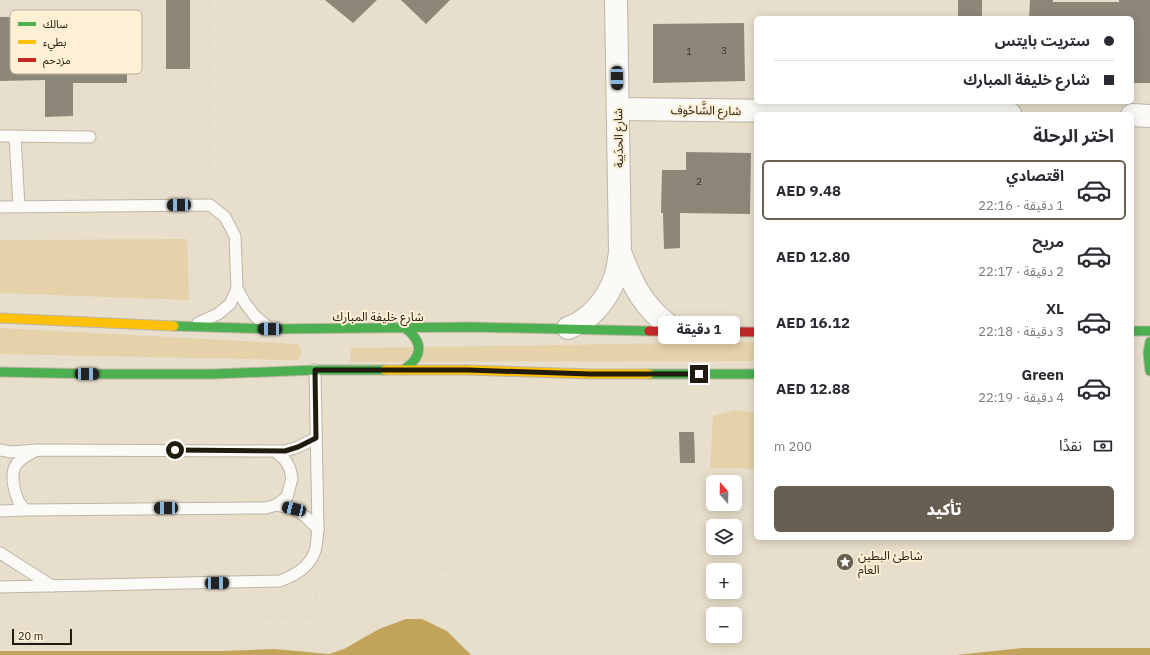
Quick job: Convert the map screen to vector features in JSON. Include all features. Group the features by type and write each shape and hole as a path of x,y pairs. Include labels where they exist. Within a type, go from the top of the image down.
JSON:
{"street":[{"name":"شارع الحدَيبة","path":"568,328 582,321 592,313 606,296 617,273 620,252 616,0"},
{"name":"شارع الشَّاحُوف","path":"618,109 853,112"},
{"path":"1134,115 1150,116"},
{"name":"شارع الحدَيبة","path":"620,252 637,291 651,310 677,332"},
{"name":"شارع خليفة المبارك","path":"0,318 190,327 270,329 468,327 568,328 677,332 754,332"},
{"path":"403,370 416,361 419,354 417,338 412,332 405,328"},
{"path":"1134,331 1150,331"},
{"path":"1148,374 1147,359 1148,346 1150,342"},
{"path":"0,372 214,374 315,370 468,370 590,374 754,374"}],"lane":[{"path":"0,136 90,137"},
{"path":"15,136 20,207"},
{"path":"0,207 210,205 225,218 235,236 237,289 245,304 255,316 270,329"},
{"path":"190,327 218,314 230,304 237,289"},
{"path":"0,587 280,581 296,574 307,565 315,551 318,529 315,370"},
{"path":"0,450 11,452 37,450 285,451 298,447 316,438"},
{"path":"25,510 18,501 13,482 15,465 37,450"},
{"path":"0,511 266,508 276,505 287,497 292,478 286,461 275,451"},
{"path":"276,505 294,509 306,517 318,529"},
{"path":"0,553 52,586"}],"path":[{"path":"209,0 210,205"},
{"path":"317,503 387,545 414,559 451,571 476,574 494,572 520,566 564,541 638,485 697,476 754,480"},
{"path":"1108,540 1150,548"},
{"path":"0,622 318,617 314,574"}],"shaded area":[{"path":"187,239 189,300 0,293 0,240"},
{"path":"0,328 298,344 302,354 297,360 0,354"},
{"path":"754,342 754,361 350,362 351,348"},
{"path":"735,410 754,413 754,469 710,468 713,416"},
{"path":"406,619 422,619 447,631 471,655 0,655 0,651 223,651 275,649 329,654 344,649 379,629"},
{"path":"1022,648 1150,648 1150,655 956,655"}],"building":[{"path":"166,0 190,0 190,69 166,69"},
{"path":"325,0 377,0 353,23"},
{"path":"401,0 450,0 426,24"},
{"path":"958,0 982,0 982,16 958,16"},
{"path":"1030,0 1053,0 1053,2 1119,2 1119,0 1150,0 1150,83 1134,83 1134,16 1029,16"},
{"path":"0,17 10,17 10,74 127,74 127,83 73,83 73,116 45,117 45,80 0,81"},
{"path":"744,23 745,81 653,83 653,24"},
{"path":"686,152 751,153 750,214 680,213 680,248 664,249 663,213 661,213 662,170 686,170"},
{"path":"679,432 694,432 695,463 680,463"}],"traffic: fast":[{"path":"174,326 270,329 471,327 649,331"},
{"path":"403,370 414,360 419,349 416,339 405,328"},
{"path":"1134,331 1150,331"},
{"path":"1150,342 1148,353 1150,371"},
{"path":"0,372 214,374 315,370 385,370"},
{"path":"649,374 754,374"}],"traffic: slow":[{"path":"0,318 174,326"},
{"path":"385,370 468,370 590,374 649,374"}],"traffic: jam":[{"path":"649,331 754,332"}],"place":[{"name":"شاطئ البطين العام","path":"845,562"}],"route":[{"path":"175,450 285,451 298,447 316,438 315,370 468,370 590,374 699,374"}]}
